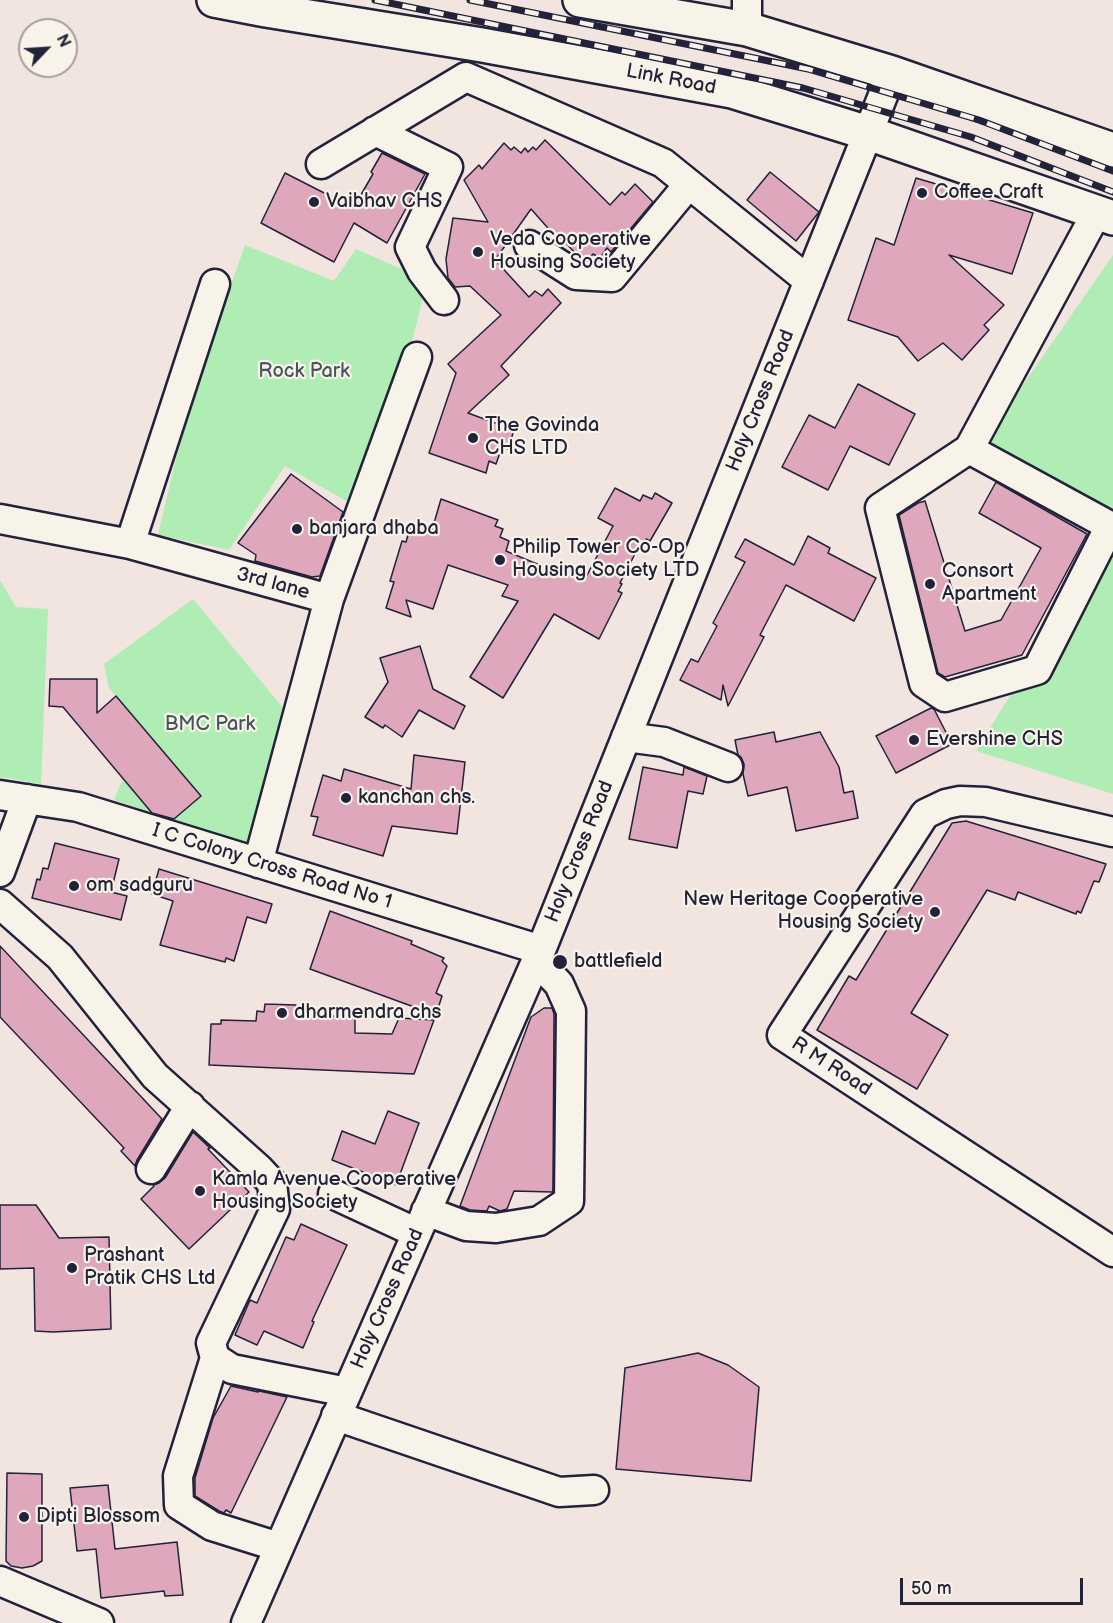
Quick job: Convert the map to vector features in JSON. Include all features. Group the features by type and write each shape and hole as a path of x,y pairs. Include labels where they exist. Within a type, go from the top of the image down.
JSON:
{"main road":[{"name":"Link Road","path":"214,0 482,45 732,92 868,133 1105,215"},
{"path":"580,0 747,14 892,73 1113,150"}],"street":[{"name":"Holy Cross Road","path":"246,1623 538,955 892,73"},
{"path":"321,164 465,77 663,163 809,281"},
{"path":"375,131 448,167 410,247 422,272 444,300"},
{"path":"529,245 576,275 612,277 689,184"},
{"path":"969,449 1110,526 1037,670 945,697 924,682 880,508 969,449 1105,215"},
{"path":"130,544 214,284"},
{"name":"3rd lane","path":"0,519 130,544 329,599 417,357"},
{"path":"258,863 329,599"},
{"path":"626,737 664,741 728,767"},
{"path":"0,872 13,797"},
{"name":"I C Colony Cross Road No 1","path":"13,797 78,807 258,863 538,955"},
{"name":"R M Road","path":"1113,832 986,802 960,801 946,804 925,814 782,1035 1113,1252"},
{"path":"0,904 60,957 155,1076 260,1169 272,1183 275,1209 211,1343 215,1358 178,1476 179,1505 212,1526 279,1547"},
{"path":"333,1194 422,1222 496,1228 539,1221 569,1201 571,1011 559,984 538,955"},
{"path":"151,1169 190,1106"},
{"path":"215,1358 232,1369 342,1404 559,1492 594,1490"},
{"path":"0,1581 99,1623"}],"green space":[{"name":"Rock Park","path":"245,245 334,281 356,249 427,280 403,380 355,506 285,466 229,550 158,535 188,407"},
{"path":"1113,255 1113,508 980,447"},
{"path":"1113,527 1113,794 976,751"},
{"path":"0,580 16,607 48,609 41,784 0,777"},
{"name":"BMC Park","path":"193,599 284,709 249,845 114,800 144,729 109,688 104,664"}],"building":[{"name":"Veda Cooperative Housing Society","path":"545,140 610,205 622,192 625,195 635,184 653,202 611,252 607,248 600,258 593,254 589,259 580,258 558,235 555,236 531,209 495,260 529,297 535,291 542,296 548,289 561,303 501,366 509,375 468,413 514,430 508,449 502,447 496,464 489,461 486,473 429,453 456,373 448,364 501,315 470,286 455,287 448,278 446,259 453,218 488,222 464,180 479,165 482,169 504,143 511,150 514,147 521,153 525,148 528,152 533,147 536,150"},
{"name":"Vaibhav CHS","path":"382,153 425,174 387,243 354,223 334,262 261,223 285,173 334,198 336,194 355,205"},
{"path":"770,172 819,212 796,241 747,200"},
{"path":"916,178 1033,213 1012,274 949,255 1004,305 984,325 989,330 962,360 943,343 918,361 898,337 848,320 876,238 894,245"},
{"path":"858,384 915,414 889,465 850,446 828,490 782,467 809,415 835,428"},
{"name":"banjara dhaba","path":"291,474 343,512 320,576 312,577 255,561 256,555 238,543"},
{"name":"Consort Apartment","path":"996,482 1087,534 1022,655 945,677 938,673 899,515 925,501 965,631 1001,620 1041,548 979,513"},
{"path":"615,488 640,501 643,495 652,499 655,493 672,503 650,541 646,539 640,551 637,550 620,583 622,584 618,591 622,593 599,639 554,614 503,698 470,677 518,601 502,596 508,585 448,565 433,609 406,600 411,617 386,608 394,582 390,581 402,541 406,542 410,528 414,529 415,525 432,530 441,499 498,520 495,526 503,529 500,537 509,541 506,551 556,572 560,563 586,577 613,526 598,518"},
{"path":"808,536 830,548 828,553 876,578 854,621 786,585 760,635 764,637 728,706 723,685 721,700 680,680 691,659 698,662 717,626 713,623 745,562 735,557 745,539 794,565"},
{"path":"420,646 433,689 465,706 454,729 419,710 402,737 385,725 383,728 365,717 388,682 380,658"},
{"path":"50,679 97,679 97,713 116,696 201,796 174,819 152,813 63,707 49,706"},
{"name":"Evershine CHS","path":"931,708 934,709 952,744 896,773 876,736"},
{"path":"774,732 776,742 820,732 839,767 844,793 853,791 858,818 796,831 787,787 748,796 743,774 744,764 738,755 735,740"},
{"path":"414,755 465,762 457,834 392,826 383,856 313,835 318,817 311,816 323,775 341,781 344,769 411,789"},
{"path":"643,767 683,775 684,767 707,776 703,794 688,791 677,848 629,839"},
{"name":"New Heritage Cooperative Housing Society","path":"966,821 1106,864 1099,882 1094,881 1081,913 1077,911 1076,914 1018,892 1015,900 987,890 911,1013 948,1035 917,1089 817,1030 849,976 856,980 952,823"},
{"name":"om sadguru","path":"55,843 119,859 111,892 127,896 121,920 32,898 37,879 40,880 43,868 48,869"},
{"path":"159,869 272,904 266,923 247,917 234,961 226,958 225,962 160,945 173,901 152,894"},
{"path":"330,911 412,941 411,944 444,958 442,961 447,966 436,993 442,996 436,1015 310,969"},
{"path":"0,946 162,1119 135,1166 121,1151 124,1148 0,1017"},
{"name":"dharmendra chs","path":"265,1004 296,1005 296,1010 307,1010 307,1015 355,1017 355,1033 392,1034 399,1018 434,1020 414,1074 209,1065 211,1024 221,1024 221,1020 256,1021 257,1011 264,1012"},
{"path":"544,1008 552,1008 554,1014 553,1192 514,1191 507,1209 500,1211 489,1206 487,1211 470,1210 460,1206 531,1017"},
{"path":"388,1111 419,1123 396,1185 332,1160 342,1131 375,1144"},
{"name":"Kamla Avenue Cooperative Housing Society","path":"193,1132 249,1192 189,1249 141,1199 153,1185 165,1178"},
{"name":"Prashant Pratik CHS Ltd","path":"0,1205 36,1205 59,1238 109,1237 111,1329 35,1331 34,1268 0,1269"},
{"path":"301,1224 347,1245 312,1321 314,1322 303,1348 264,1331 257,1345 235,1335 250,1300 257,1303 286,1237 294,1240"},
{"path":"698,1353 728,1365 759,1387 751,1481 616,1469 625,1368"},
{"path":"231,1386 287,1397 231,1513 226,1510 224,1513 195,1496 195,1478 213,1418"},
{"name":"Dipti Blossom","path":"7,1473 42,1474 42,1561 33,1566 22,1568 11,1566 6,1561"},
{"path":"108,1485 115,1549 177,1542 183,1595 165,1596 164,1591 101,1598 96,1549 77,1551 70,1488"}],"railway":[{"path":"375,0 803,88 971,137 1113,192"},
{"path":"470,0 808,69 979,120 1113,171"}],"place":[{"name":"Coffee Craft","path":"922,193"},
{"name":"Vaibhav CHS","path":"314,202"},
{"name":"Veda Cooperative Housing Society","path":"478,252"},
{"name":"The Govinda CHS LTD","path":"473,438"},
{"name":"banjara dhaba","path":"297,529"},
{"name":"Philip Tower Co-Op Housing Society LTD","path":"500,560"},
{"name":"Consort Apartment","path":"930,584"},
{"name":"Evershine CHS","path":"914,740"},
{"name":"kanchan chs.","path":"346,798"},
{"name":"om sadguru","path":"74,886"},
{"name":"New Heritage Cooperative Housing Society","path":"935,912"},
{"name":"battlefield","path":"560,962"},
{"name":"dharmendra chs","path":"282,1013"},
{"name":"Kamla Avenue Cooperative Housing Society","path":"200,1191"},
{"name":"Prashant Pratik CHS Ltd","path":"72,1268"},
{"name":"Dipti Blossom","path":"24,1517"}]}
